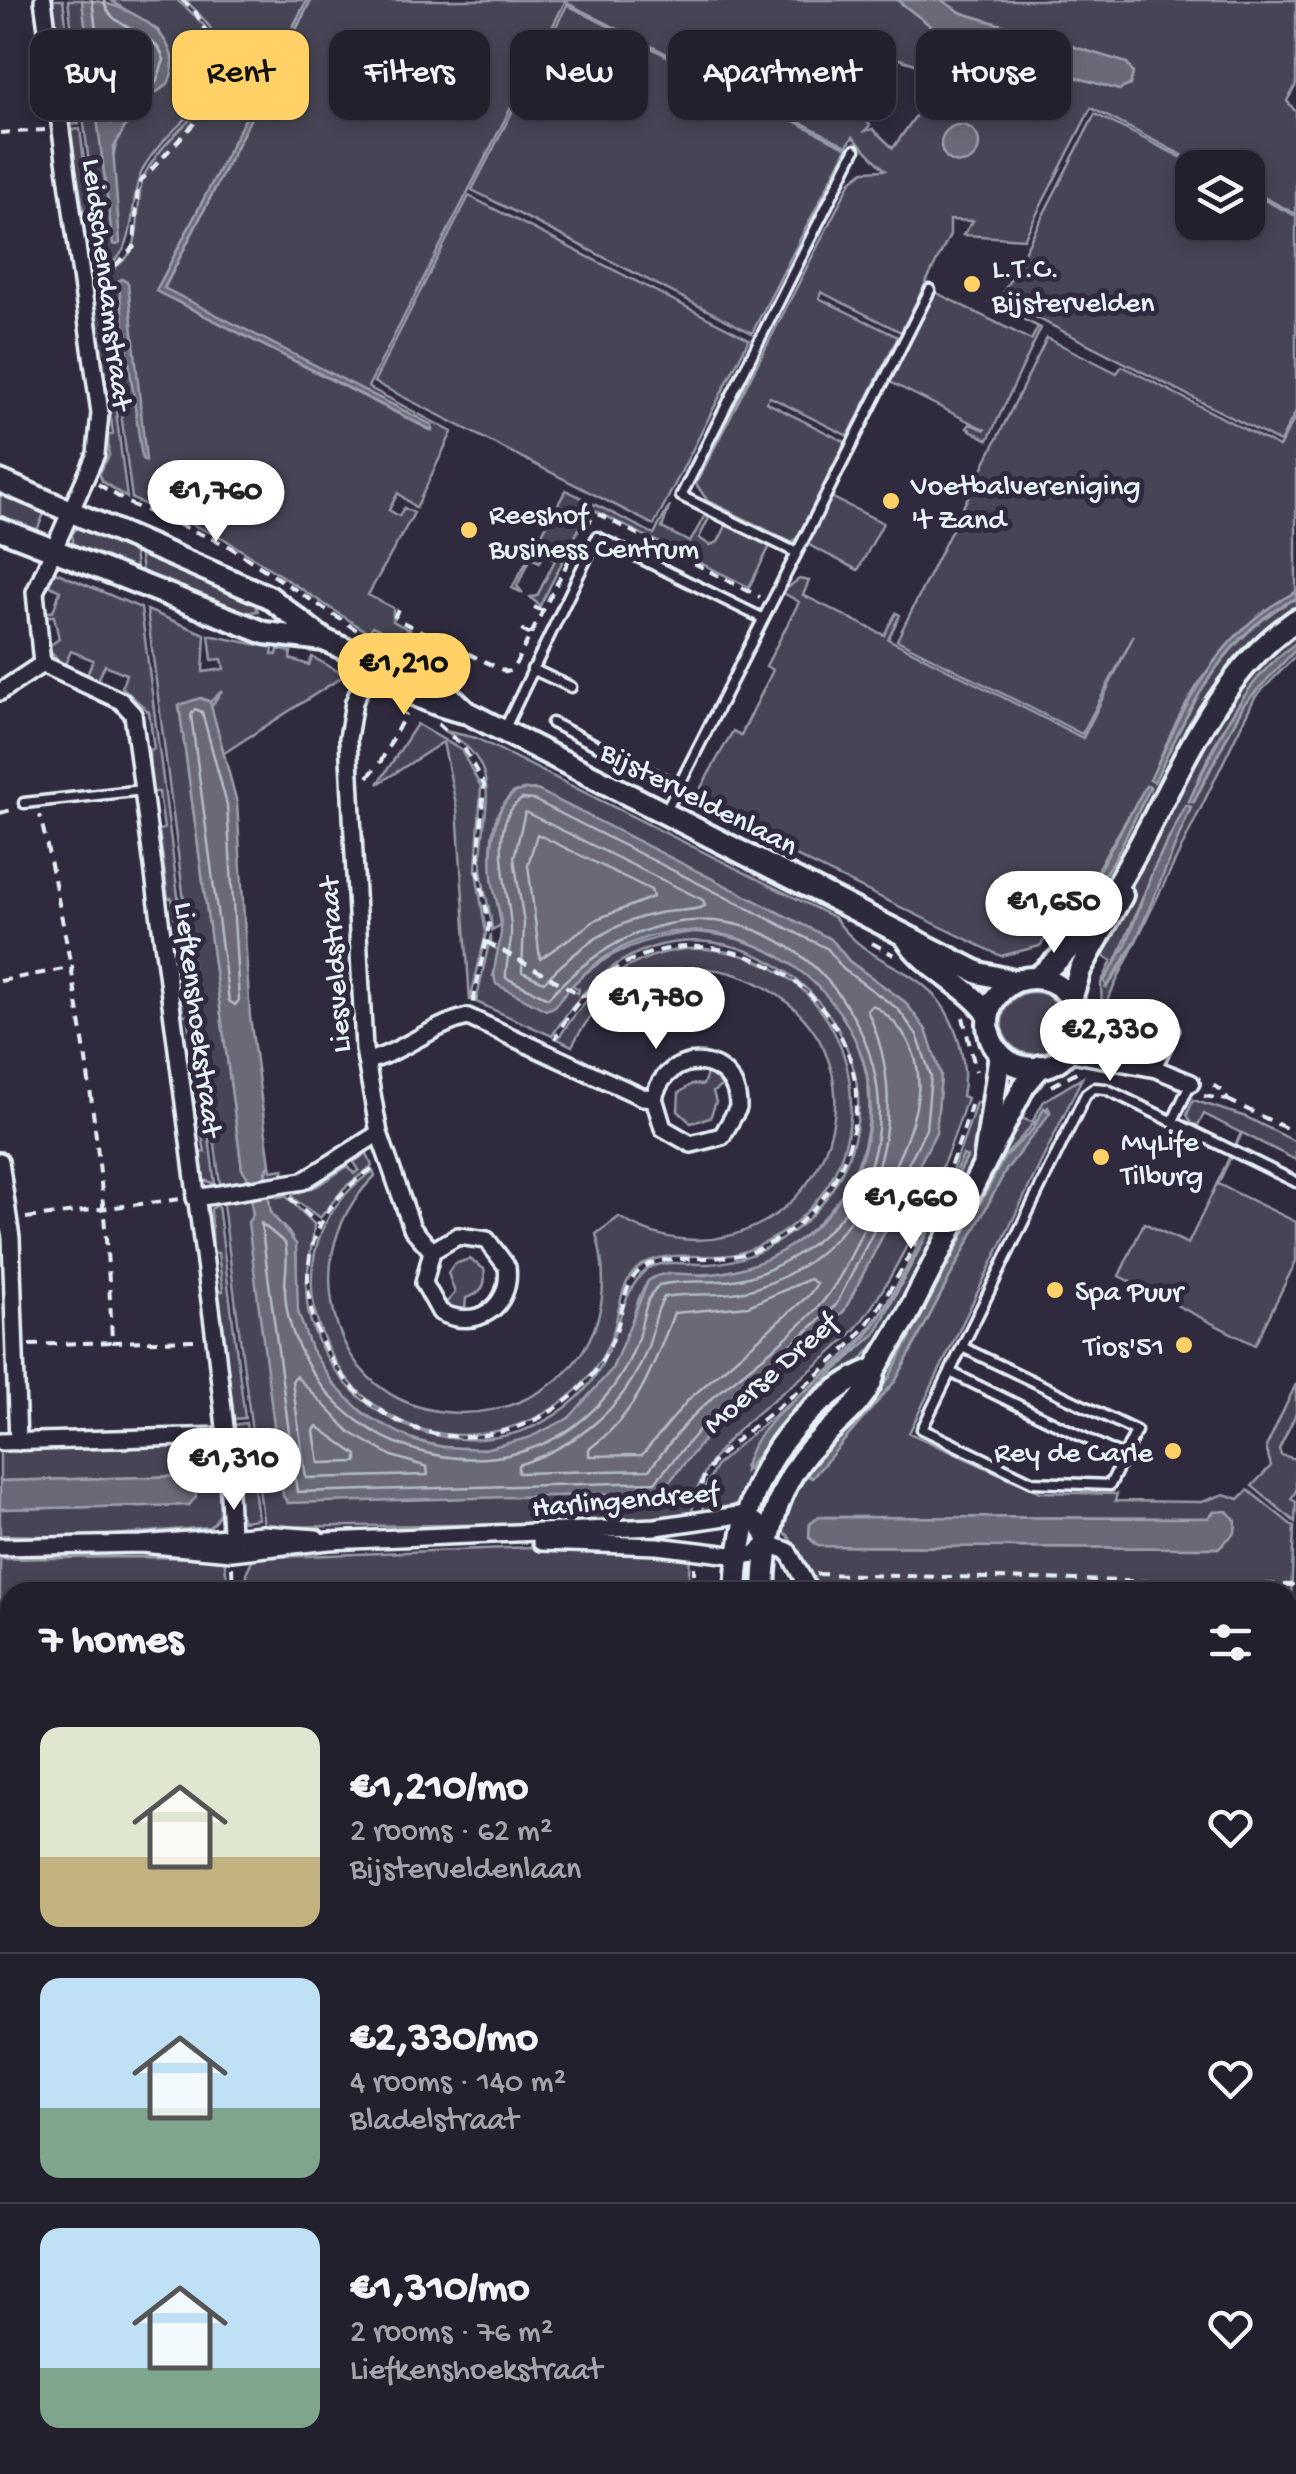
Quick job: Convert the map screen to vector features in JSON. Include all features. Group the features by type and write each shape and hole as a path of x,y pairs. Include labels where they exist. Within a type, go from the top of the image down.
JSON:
{"street":[{"name":"Leidschendamstraat","path":"44,0 100,413 96,454 70,510"},
{"name":"Bijsterveldenlaan","path":"0,482 70,510 271,604 324,640 371,664 393,684 418,688 905,936 922,939 979,972 1013,982"},
{"path":"0,692 42,664 33,609 51,550 70,510"},
{"name":"Bijsterveldenlaan","path":"0,529 258,625 324,640"},
{"path":"1036,978 1061,958 1129,870 1224,689 1272,636 1296,620"},
{"name":"Liefkenshoekstraat","path":"42,664 121,701 133,714 215,1339 232,1544"},
{"name":"Liesveldstraat","path":"371,664 350,722 349,780 367,1061 388,1161 412,1228 432,1252"},
{"path":"1129,870 1121,897 1080,970 1074,1009 1077,1031 1066,1052 1041,1066 1018,1066 1000,1054 990,1037 988,1016 995,998 1013,982 1036,978 1057,985 1074,1009 1094,1031 1140,1054 1156,1069"},
{"name":"Bijsterveldenlaan","path":"905,936 914,952 968,992 988,1016"},
{"path":"367,1061 398,1053 454,1020 468,1017 642,1097 654,1098"},
{"path":"1066,1052 1156,1069 1190,1083"},
{"name":"Moerse Dreef","path":"737,1582 746,1514 764,1467 783,1438 837,1389 874,1369 907,1316 985,1158 1000,1054"},
{"path":"703,1061 730,1078 738,1108 722,1136 691,1144 663,1128 654,1098 671,1069 703,1061"},
{"name":"Moerse Dreef","path":"985,1158 995,1150 1024,1086 1041,1066"},
{"path":"195,1198 283,1187 322,1171 380,1133"},
{"path":"0,1161 8,1220 5,1238 15,1346 18,1442"},
{"path":"458,1236 487,1240 507,1266 502,1301 484,1316 472,1320 440,1312 424,1283 432,1252 458,1236"},
{"path":"765,1582 767,1543 778,1504 793,1474 867,1389 874,1369"},
{"path":"0,1442 226,1436"},
{"name":"Harlingendreef","path":"0,1547 232,1544 294,1535 330,1541 460,1538 746,1514 758,1523 767,1543 784,1547 804,1582"},
{"name":"Harlingendreef","path":"460,1538 695,1549 740,1556"},
{"path":"740,1556 755,1554 767,1543"}],"lane":[{"path":"795,552 681,496 854,150"},
{"path":"665,813 930,290"},
{"path":"504,731 597,537 762,618"},
{"path":"532,669 571,687"},
{"path":"552,724 678,786"},
{"path":"24,803 143,790"},
{"path":"1156,1069 1174,1030"},
{"path":"1173,1121 1190,1083"},
{"path":"962,1347 1136,1431 1110,1485 1033,1482 922,1429 962,1347 1086,1094 1094,1088 1106,1089 1296,1182"},
{"path":"950,1372 1124,1457"}],"path":[{"path":"103,278 134,247 138,184 214,103 218,57 194,8 182,0"},
{"path":"0,133 62,129"},
{"path":"85,477 130,504 227,546 367,636"},
{"path":"534,607 543,611"},
{"path":"521,630 531,635"},
{"path":"349,780 374,772 442,641"},
{"path":"436,720 442,732 464,748 477,765 484,785 478,868 490,925 468,1017"},
{"path":"37,802 74,967 106,1208 112,1342"},
{"path":"488,942 583,996"},
{"path":"388,1161 354,1183 320,1225 311,1248 308,1293 316,1330 339,1372 386,1416 422,1431 468,1438 515,1428 574,1397 606,1354 628,1286 646,1266 664,1260 726,1260 784,1236 813,1211 845,1160 856,1110 850,1062 842,1042 806,989 787,973 743,952 683,946 637,957 583,996 548,1052"},
{"path":"0,981 74,967"},
{"path":"961,1011 977,1074"},
{"name":"Moerse Dreef","path":"695,1521 699,1489 714,1461 853,1342 876,1313 911,1250 958,1147 974,1089"},
{"path":"1228,1100 1296,1133"},
{"path":"283,1187 293,1203 320,1225"},
{"path":"8,1220 195,1198"},
{"path":"15,1346 215,1339"},
{"path":"232,1544 233,1582"},
{"path":"694,1582 695,1549"},
{"path":"810,1582 820,1572 1097,1582"}],"shaded area":[{"path":"52,0 63,0 67,30 56,30"},
{"path":"68,0 82,0 86,30 72,30"},
{"path":"110,0 177,0 206,28 172,30 172,56 159,31"},
{"path":"185,0 307,0 291,30 212,30"},
{"path":"311,0 897,0 936,30 916,30 916,64 896,58 896,30 668,30 668,55 648,44 648,30 620,30 565,2 551,30 510,30 510,109 368,387 452,432 416,508 398,493 389,510 399,516 404,508 414,513 368,595 393,608 393,621 430,641 424,652 373,626 369,632 361,628 223,538 132,499 104,281 133,247 143,179 163,148 190,120 245,120 156,291 430,430 432,425 164,289 250,120 309,120 309,30 296,30"},
{"path":"941,0 1296,0 1296,85 1287,101 1296,112 1296,214 1265,198 1265,150 1175,151 1091,108 1024,239 963,235 973,221 950,220 950,235 901,332 821,292 819,298 898,337 848,436 770,397 766,402 845,442 797,538 791,542 707,500 696,484 851,181 864,171 885,170 853,137 847,146 796,120 865,120 870,125 865,131 873,129 893,148 916,115 916,120 1071,120 1071,76 1119,90 1129,85 1132,73 1127,63 1071,46 1071,30 1018,30 962,13"},
{"path":"567,5 616,30 554,30"},
{"path":"648,46 668,57 668,120 792,120 847,148 752,333 472,190 510,116 510,120 648,120"},
{"path":"172,72 172,120 185,120 143,169 125,247 107,267 102,264 83,120 101,120 112,170 116,145 126,122 152,120 152,94 165,86"},
{"path":"1095,114 1175,154 1175,240 1265,240 1265,200 1296,216 1296,411 1280,442 1000,299"},
{"path":"80,129 127,498 102,481 99,473 109,456 108,436 113,434 106,380 101,380 93,277 88,277 80,220 85,218 69,130"},
{"path":"469,196 749,339 654,525 374,382"},
{"path":"935,292 1031,340 1038,327 988,301 1041,328 988,440 967,428 970,424 986,430 890,382"},
{"path":"1047,338 1117,373 1122,366 1279,447 1296,416 1296,592 1246,627 1206,672 1175,725 1151,780 1194,701 1228,654 1270,614 1296,598 1296,607 1236,657 1214,688 1124,861 1071,938 1053,927 1040,946 1001,956 691,805 733,731 741,735 773,670 766,666 799,602 782,592 799,579 809,581 803,595 884,635 896,613 900,615 888,639 1083,738 1134,635 1082,734 897,640","holes":["1146,786 1150,788 1114,860 1070,930 1063,928"]},
{"path":"0,487 47,507 35,535 0,521"},
{"path":"566,490 654,534 670,505 662,528 690,542 705,515 709,518 699,538 710,545 718,542 728,522 767,541 769,548 749,587 593,510 586,515 540,606 530,597 537,596 555,560 544,554 540,562 531,558 517,586 523,593 512,588"},
{"path":"831,497 883,523 858,570 807,544"},
{"path":"80,525 133,542 137,578 74,549 72,534"},
{"path":"138,543 253,600 258,611 235,614 143,580"},
{"path":"53,571 141,608 215,1184 204,1180 200,1153 205,1152 172,936 177,935 159,830 164,829 159,792 151,792 149,750 154,749 149,712 122,687 126,674 105,665 98,680 87,675 93,660 71,651 64,666 46,648 59,639 54,616 38,617 38,611 53,612 60,591 46,584"},
{"path":"147,610 205,634 203,672 224,669 222,659 212,660 209,635 273,648 272,654 277,655 278,649 291,652 290,659 309,665 312,657 345,675 224,753 211,707 222,691 210,702 202,698 179,706 242,1169 247,1174 251,1200 288,1502 660,1493 715,1426 844,1311 936,1132 941,1075 926,1030 905,1002 849,961 834,942 534,789 514,792 496,820 491,855 501,925 492,930 481,867 487,792 484,775 465,745 445,731 476,738 835,918 869,951 920,983 949,1016 961,1049 962,1096 967,1098 908,1243 878,1297 842,1343 736,1432 714,1457 699,1485 692,1515 630,1523 264,1527 223,1204 242,1201 239,1181 220,1184"},
{"path":"1296,634 1296,643 1246,694 1208,757 1190,801 1194,802 1244,704 1296,649 1296,656 1255,697 1103,1009 1153,1035 1149,1036 1102,1010 1101,983 1112,961 1098,953 1210,734 1266,658","holes":["1186,806 1191,808 1138,934 1106,986 1161,853"]},
{"path":"417,724 461,750 481,787 476,871 486,933 470,1001 457,809 443,742 378,784"},
{"path":"695,932 751,944 798,969 834,1004 858,1047 869,1095 864,1144 844,1191 805,1235 772,1257 734,1270 648,1281 609,1375 576,1412 542,1434 505,1446 467,1449 429,1444 392,1430 359,1409 332,1382 305,1335 296,1298 295,1245 268,1204 266,1182 270,1164 271,1171 284,1169 282,1175 275,1177 277,1197 286,1196 314,1224 308,1309 328,1360 354,1392 386,1416 423,1432 462,1439 502,1436 540,1423 576,1399 601,1366 629,1295 648,1268 670,1263 719,1263 752,1254 792,1232 824,1200 847,1161 858,1110 851,1060 830,1016 797,980 755,954 708,942 659,946 602,975 578,999 552,1036 476,1002 491,934 491,946 500,951 493,976 554,1007 569,989 578,993 579,989 572,985 614,954 660,937"},
{"path":"684,949 724,951 761,962 795,983 822,1012 840,1046 849,1081 850,1117 843,1152 828,1184 806,1213 778,1236 743,1252 662,1257 639,1267 625,1287 614,1329 595,1369 548,1411 486,1433 434,1432 389,1415 352,1384 326,1344 313,1299 315,1252 334,1209 373,1171 375,1176 354,1201 339,1230 331,1261 331,1294 351,1355 389,1393 439,1411 492,1410 542,1390 581,1353 602,1301 596,1234 619,1217 669,1237 722,1238 756,1226 777,1213 811,1178 823,1156 835,1099 824,1049 795,1009 754,981 705,969 655,973 609,998 572,1046 558,1039 582,1005 610,979 643,960"},
{"path":"1033,992 1055,1001 1064,1023 1055,1045 1033,1054 1011,1045 1002,1023 1011,1001"},
{"path":"708,1071 724,1084 713,1092 716,1102 710,1118 691,1123 678,1111 679,1093 692,1084 703,1085"},
{"path":"1082,1078 909,1433 1040,1492 1117,1494 1115,1501 1202,1502 1224,1494 1239,1499 1248,1490 1294,1527 1292,1582 812,1582 788,1535 779,1530 802,1470 868,1397 894,1360 1016,1116 1032,1122 1044,1101","holes":["1048,1107 1050,1111 1006,1170 896,1380 812,1478 808,1476 889,1378 1003,1158","1214,1512 1223,1545 818,1546 809,1538 810,1524 819,1517 1208,1518"]},
{"path":"1193,1100 1246,1117 1296,1142 1296,1160 1242,1133 1218,1184 1296,1222 1296,1261 1255,1345 1119,1276 1144,1223 1188,1244 1241,1133 1204,1114 1198,1125 1192,1124 1187,1115"},
{"path":"976,1102 987,1105 977,1153 884,1334 857,1364 818,1395 740,1501 728,1509 702,1513 705,1487 717,1465 841,1359 874,1321 909,1263","holes":["908,1271 875,1334 795,1407 748,1470 744,1467 784,1413 858,1345"]},
{"path":"367,1153 372,1166 344,1188 320,1218 294,1199 292,1195 317,1186 348,1166 354,1174 359,1170 354,1162"},
{"path":"218,1205 245,1418 234,1419 218,1292 223,1291 218,1253 213,1253 211,1209"},
{"path":"470,1259 484,1269 485,1280 480,1291 466,1298 465,1312 445,1304 455,1293 448,1273 454,1264"},
{"path":"1296,1384 1296,1414 1279,1449 1281,1455 1296,1459 1296,1491 1291,1499 1296,1502 1295,1522 1252,1486 1271,1466 1266,1447"},
{"path":"246,1423 258,1519 243,1521 238,1509 233,1425"},
{"path":"208,1446 219,1462 223,1486 220,1511 209,1527 88,1537 0,1535 0,1509 189,1505 195,1496 188,1476 0,1481 0,1451"},
{"path":"532,1547 690,1555 688,1582 247,1582 253,1558"},
{"path":"224,1558 228,1582 0,1582 0,1559"}],"water":[{"path":"82,0 115,6 148,23 170,50 172,70 168,84 152,96 152,30 86,30"},
{"path":"307,0 311,0 296,30 291,30"},
{"path":"897,0 941,0 962,13 1018,30 936,30"},
{"path":"1071,46 1127,63 1133,73 1130,85 1119,90 1071,76"},
{"path":"97,120 129,120 113,149 120,243 113,244"},
{"path":"245,120 250,120 164,288 432,425 432,430 156,291"},
{"path":"960,125 973,131 979,144 973,157 960,163 947,157 941,144 947,131"},
{"path":"118,281 128,283 146,461 142,459"},
{"path":"1296,592 1296,598 1247,632 1227,653 1195,702 1154,782 1150,780 1207,672 1245,627"},
{"path":"1296,643 1296,649 1244,704 1193,802 1189,801 1245,694"},
{"path":"200,698 210,702 237,803 250,1017 270,1164 265,1172 271,1213 296,1244 298,1312 311,1349 334,1385 365,1415 415,1441 484,1449 528,1438 569,1418 612,1369 648,1281 669,1274 706,1275 738,1269 782,1251 820,1222 862,1155 869,1088 848,1025 805,975 747,941 681,932 615,951 546,1010 496,984 501,923 493,883 492,849 497,818 512,795 524,790 539,791 831,939 849,961 905,1002 926,1030 941,1075 936,1132 844,1311 715,1426 660,1493 288,1503 283,1496 248,1222 253,1215 250,1190 242,1169 179,705"},
{"path":"1146,786 1150,787 1114,860 1065,931"},
{"path":"1186,805 1191,807 1137,938 1107,987 1104,981 1126,945 1153,870"},
{"path":"1044,1108 1050,1113 1006,1170 896,1380 812,1478 807,1475 889,1378 1004,1158 1033,1129"},
{"path":"963,1155 967,1157 875,1334 795,1407 745,1471 750,1453 773,1419 842,1362 888,1305"},
{"path":"188,1476 195,1484 196,1497 189,1505 0,1509 0,1481"},
{"path":"1227,1511 1236,1521 1235,1533 1218,1548 818,1546 809,1537 810,1524 819,1517 1208,1518 1214,1512"}],"place":[{"name":"L.T.C. Bijstervelden","path":"972,284"},
{"name":"Voetbalvereniging 't Zand","path":"891,501"},
{"name":"Reeshof Business Centrum","path":"469,530"},
{"name":"MyLife Tilburg","path":"1101,1157"},
{"name":"Spa Puur","path":"1055,1290"},
{"name":"Tios'51","path":"1184,1345"},
{"name":"Rey de Carle","path":"1173,1451"}]}
